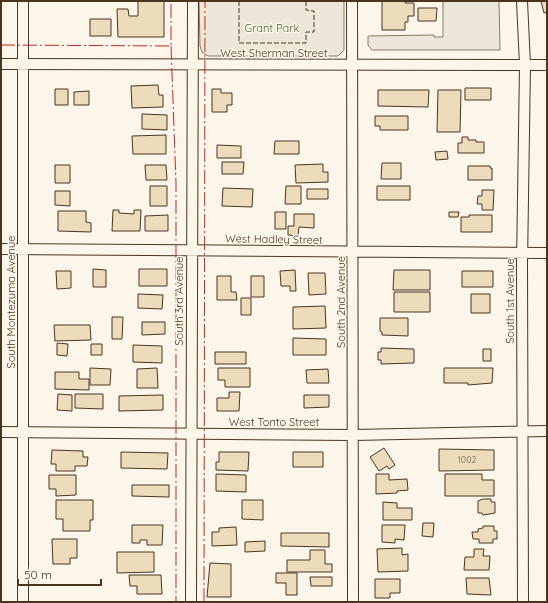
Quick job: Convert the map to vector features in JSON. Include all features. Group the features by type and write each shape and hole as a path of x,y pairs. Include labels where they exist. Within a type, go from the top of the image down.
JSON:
{"street":[{"name":"South Montezuma Avenue","path":"23,1 24,602"},
{"name":"South 3rd Avenue","path":"191,602 192,1"},
{"name":"South 2nd Avenue","path":"352,1 353,602"},
{"name":"South 1st Avenue","path":"522,1 525,65 522,253 524,602"},
{"name":"West Sherman Street","path":"1,64 547,65"},
{"name":"West Hadley Street","path":"1,249 191,249 547,253"},
{"name":"West Tonto Street","path":"1,432 353,434 547,431"}],"green space":[{"name":"Grant Park","path":"199,1 344,1 344,50 338,56 208,56 202,52 200,46"}],"shaded area":[{"path":"443,1 499,1 500,50 372,50 368,45 368,36 434,35 434,37 443,37"}],"building":[{"path":"138,1 164,1 164,37 118,37 117,9 128,9 129,16 138,16"},
{"path":"382,1 405,1 405,3 414,3 414,16 408,16 408,22 405,22 405,30 382,30"},
{"path":"541,1 547,1 547,18 546,12 544,13"},
{"path":"418,8 437,8 436,21 418,21"},
{"path":"90,19 111,19 111,36 90,36"},
{"path":"158,85 159,95 163,95 163,107 132,108 131,86"},
{"path":"465,88 491,88 491,100 465,100"},
{"path":"55,89 68,89 68,105 55,105"},
{"path":"212,89 221,89 221,93 232,93 232,105 227,105 227,112 212,112"},
{"path":"378,90 429,90 428,107 378,106"},
{"path":"438,90 461,90 460,132 437,132"},
{"path":"89,91 89,105 74,105 74,92"},
{"path":"142,114 167,115 167,130 142,129"},
{"path":"375,116 408,116 408,130 380,130 380,126 375,126"},
{"path":"166,135 166,154 133,154 132,136"},
{"path":"462,137 468,137 468,140 476,140 476,142 484,142 484,153 458,153 458,143 462,143"},
{"path":"275,141 299,141 299,154 274,154"},
{"path":"217,145 241,146 241,158 217,158"},
{"path":"447,151 448,159 436,160 435,152"},
{"path":"222,162 244,162 243,174 222,174"},
{"path":"382,163 401,163 401,179 381,179"},
{"path":"323,164 323,172 328,172 328,182 296,183 295,165"},
{"path":"55,165 70,165 70,183 55,183"},
{"path":"145,165 166,165 167,180 146,180"},
{"path":"468,166 490,166 490,168 492,168 492,180 468,180"},
{"path":"150,186 167,186 167,206 150,206"},
{"path":"286,186 301,186 301,204 285,204"},
{"path":"377,186 410,186 410,200 377,200"},
{"path":"223,188 253,189 252,207 222,206"},
{"path":"307,189 328,189 328,199 307,199"},
{"path":"482,190 494,190 493,210 482,210 482,204 477,204 478,196 482,196"},
{"path":"55,191 70,191 70,206 55,205"},
{"path":"113,210 119,210 119,213 134,214 134,210 141,210 140,231 112,231"},
{"path":"58,211 86,211 86,222 91,223 91,232 58,231"},
{"path":"275,212 286,212 286,229 275,229"},
{"path":"449,212 459,212 458,217 449,217"},
{"path":"294,214 314,214 314,228 299,227 298,236 288,235 288,226 294,226"},
{"path":"168,215 168,231 145,231 145,216"},
{"path":"469,215 492,215 492,232 461,232 461,217 469,217"},
{"path":"93,269 106,270 106,287 93,287"},
{"path":"139,269 167,269 167,286 139,286"},
{"path":"295,270 296,291 290,291 290,286 281,286 280,271"},
{"path":"394,270 430,270 430,290 393,290"},
{"path":"56,271 71,271 71,288 57,289"},
{"path":"462,271 493,271 493,287 462,287"},
{"path":"308,273 325,273 326,294 309,295"},
{"path":"217,276 231,276 231,292 236,292 237,300 217,300"},
{"path":"251,276 264,276 264,297 251,297"},
{"path":"394,292 430,292 430,312 394,312"},
{"path":"138,294 163,295 162,309 138,308"},
{"path":"471,294 490,294 490,313 471,313"},
{"path":"241,298 251,298 251,315 241,315"},
{"path":"325,306 326,328 293,329 293,307"},
{"path":"112,317 123,317 122,339 112,339"},
{"path":"380,318 408,318 408,336 382,335 382,332 380,331"},
{"path":"142,322 165,322 165,334 142,335"},
{"path":"54,325 90,325 91,340 55,341"},
{"path":"293,338 326,339 326,355 293,355"},
{"path":"57,343 68,344 67,356 57,355"},
{"path":"91,344 102,344 102,355 91,355"},
{"path":"133,345 162,346 162,363 133,362"},
{"path":"381,348 414,349 414,363 381,364 381,360 378,360 378,352 381,352"},
{"path":"483,349 491,349 491,361 483,361"},
{"path":"215,352 246,352 246,364 215,364"},
{"path":"90,368 111,369 110,385 90,385"},
{"path":"157,368 158,388 137,388 137,369"},
{"path":"218,368 250,368 250,387 225,387 225,380 218,380"},
{"path":"444,368 493,368 492,383 468,385 468,383 444,383"},
{"path":"328,369 329,383 307,383 306,370"},
{"path":"55,372 79,372 79,379 89,379 89,390 55,389"},
{"path":"229,392 240,392 239,411 217,411 217,398 229,398"},
{"path":"58,394 72,395 72,411 57,410"},
{"path":"75,394 103,394 103,409 75,408"},
{"path":"163,395 163,410 119,411 119,396"},
{"path":"304,395 329,395 329,407 304,408"},
{"path":"384,448 395,465 389,469 387,466 379,471 370,457"},
{"path":"439,449 494,450 494,470 439,471"},
{"path":"52,450 83,451 83,457 88,457 87,466 75,466 75,471 56,471 56,464 51,464"},
{"path":"121,452 168,453 167,469 121,468"},
{"path":"219,452 249,452 248,471 216,470 216,462 219,462"},
{"path":"293,452 323,452 323,467 293,467"},
{"path":"216,474 246,475 246,492 216,491"},
{"path":"376,474 389,474 389,480 407,479 408,490 397,491 397,493 376,494"},
{"path":"445,474 482,474 482,480 494,480 494,496 445,496"},
{"path":"49,475 76,475 76,495 56,496 56,489 49,489"},
{"path":"132,485 169,485 169,497 132,496"},
{"path":"483,499 491,499 491,502 495,502 495,513 483,515 482,513 478,513 478,501"},
{"path":"56,500 93,500 93,520 90,520 90,531 63,531 63,519 56,519"},
{"path":"242,500 263,500 263,520 242,519"},
{"path":"383,502 397,503 397,508 412,508 412,520 383,520"},
{"path":"423,523 434,523 433,537 422,536"},
{"path":"132,525 163,525 162,545 147,545 147,540 140,540 140,543 132,543"},
{"path":"382,525 405,525 404,540 395,539 395,543 382,542"},
{"path":"483,526 494,526 494,531 497,531 497,539 493,539 493,543 479,543 479,539 473,539 472,532 478,532 478,529 483,528"},
{"path":"236,527 237,545 212,546 212,532 219,532 219,528"},
{"path":"281,533 329,533 329,547 281,546"},
{"path":"52,539 77,539 77,558 70,558 70,564 53,564"},
{"path":"265,541 265,551 245,552 245,542"},
{"path":"402,548 402,555 408,554 408,571 378,572 377,549"},
{"path":"474,549 484,549 483,556 490,556 489,570 464,570 465,557 474,557"},
{"path":"310,550 325,550 325,564 332,564 332,572 287,572 287,560 310,560"},
{"path":"117,552 154,552 154,572 117,573"},
{"path":"210,563 231,564 231,597 207,597"},
{"path":"276,573 297,573 297,595 286,595 286,583 276,583"},
{"path":"129,575 161,575 162,594 137,594 137,586 130,586"},
{"path":"310,577 332,577 332,586 311,586"},
{"path":"466,578 489,578 491,595 467,594"},
{"path":"375,579 400,579 400,593 390,593 390,598 375,598"}],"fence":[{"path":"239,1 239,43 306,43 306,32 314,32 314,11 306,10 306,1"}],"power":[{"path":"1,45 171,46 171,1"},
{"path":"204,602 205,1"},
{"path":"171,46 176,183 176,602"}]}
